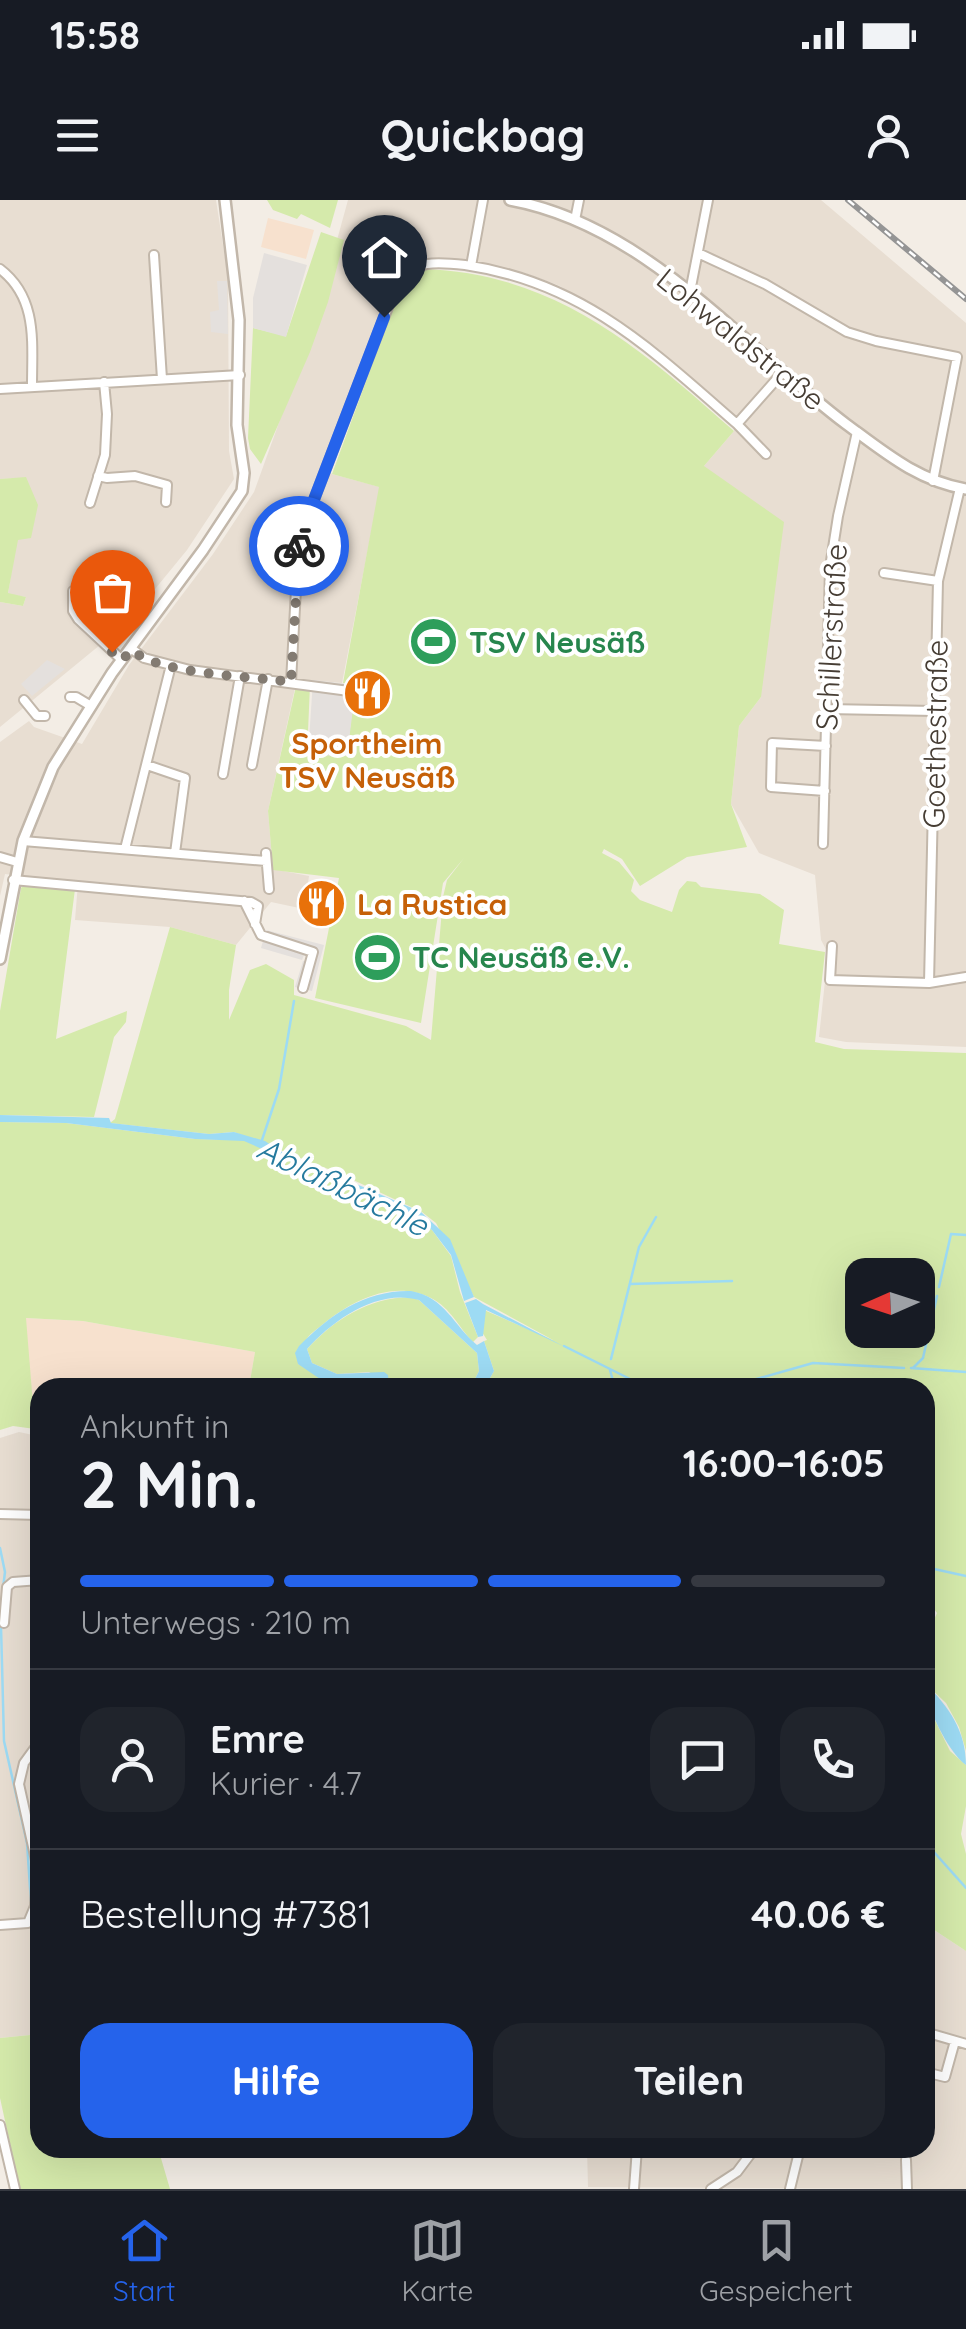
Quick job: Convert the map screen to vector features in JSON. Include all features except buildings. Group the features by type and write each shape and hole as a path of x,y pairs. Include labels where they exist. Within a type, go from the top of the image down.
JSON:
{"street":[{"path":"0,959 22,841 53,767 122,660 242,490 244,473 237,426 240,320 224,200"},
{"path":"471,266 482,200"},
{"name":"Lohwaldstraße","path":"510,200 552,210 630,251 690,292 783,372 907,468 933,481 963,488"},
{"path":"575,220 579,200"},
{"path":"690,292 708,200"},
{"path":"698,253 765,284 847,332 957,357 933,481"},
{"path":"154,255 162,379"},
{"path":"291,682 298,552 305,523 397,284 421,264 443,262 520,276 551,286 587,305 664,361 766,454"},
{"path":"0,268 20,287 29,308 32,386"},
{"path":"737,424 783,372"},
{"path":"0,389 240,375"},
{"path":"90,502 107,427 104,382"},
{"name":"Schillerstraße","path":"823,844 830,567 857,432"},
{"path":"98,476 135,476 167,485 166,502"},
{"name":"Goethestraße","path":"929,983 938,581 963,488"},
{"path":"884,573 938,581"},
{"path":"73,591 73,611 78,619 122,660"},
{"path":"132,650 144,658 171,665 349,691"},
{"path":"125,849 171,665"},
{"path":"223,774 240,676"},
{"path":"252,764 268,678"},
{"path":"70,697 76,696 91,706"},
{"path":"24,700 37,716 46,716"},
{"path":"827,709 936,711"},
{"path":"824,791 771,787 772,743 826,746"},
{"path":"147,765 185,778 175,853"},
{"path":"22,841 266,857 268,889"},
{"path":"0,858 17,862"},
{"path":"13,880 244,901 266,938 314,952 304,988"},
{"path":"832,946 830,980 929,983 966,977"},
{"path":"0,1514 30,1515"},
{"path":"4,1623 6,1588 13,1582 30,1581"},
{"path":"30,1754 24,1762 19,1784 30,1834"},
{"path":"0,1925 28,1923 30,1918"},
{"path":"935,2035 966,2044"},
{"path":"935,2074 945,2077 954,2041"},
{"path":"0,2125 15,2189"},
{"path":"634,2189 636,2158"},
{"path":"711,2189 737,2172 748,2158"},
{"path":"790,2189 798,2158"},
{"path":"906,2160 908,2189"}],"shaded area":[{"path":"0,200 216,200 228,277 229,451 234,479 187,550 128,622 0,727 0,602 23,606 26,597 8,594 26,478 0,479"},
{"path":"348,200 821,200 966,323 966,1047 846,1042 819,1037 828,953 821,940 815,875 759,853 731,804 739,726 761,697 704,466 734,431 735,418 662,354 560,286 525,273 466,260 417,257 397,276 324,468 332,474 380,487 342,683 297,679 268,811 273,869 309,876 304,909 271,902 236,945 170,927 75,920 78,883 5,874 0,896 0,742 29,721 34,727 82,744 129,665 213,554 254,492 312,331"},
{"path":"268,218 314,230 306,259 261,247"},
{"path":"264,253 307,265 286,337 253,328 253,298"},
{"path":"217,281 227,281 228,334 211,332 210,312 219,310"},
{"path":"47,660 65,669 32,696 21,684"},
{"path":"313,680 356,685 347,756 308,755"},
{"path":"266,930 324,945 312,991 295,987 307,957 304,955 302,960 261,948"},
{"path":"25,1318 83,1321 255,1352 251,1378 30,1378"},
{"path":"19,1432 30,1434 30,2035 0,2038 0,1438"},
{"path":"935,1931 966,1951 966,2189 588,2187 587,2158 935,2158"}],"green space":[{"path":"267,200 338,200 330,228 301,214 297,219 273,210"},
{"path":"321,232 344,240 328,302 261,464 250,449 248,438 253,328 286,336"},
{"path":"423,269 514,284 555,300 629,344 734,431 704,466 784,522 761,697 739,726 731,804 747,847 687,857 640,886 622,859 604,849 602,853 619,862 634,880 631,891 640,900 672,912 679,890 687,881 701,887 760,894 784,910 779,944 825,952 815,1042 844,1049 966,1053 966,1751 959,1727 946,1703 935,1693 935,1378 490,1378 494,1371 482,1332 484,1310 553,1340 474,1297 436,1223 422,1212 336,1172 234,1132 209,1134 110,1123 115,1119 170,927 236,945 229,1020 250,970 266,964 294,980 294,995 406,1026 431,1040 443,897 447,880 464,858 443,883 421,1023 315,998 339,878 273,870 268,811 296,686 310,685 307,755 347,755 355,685 343,683 379,487 332,474 401,286 406,278"},
{"path":"26,477 38,505 31,538 18,540 8,593 26,597 23,606 0,602 0,479"},
{"path":"25,884 75,889 56,1039 127,1011 126,1022 114,1037 94,1117 0,1115 0,1011 21,888"},
{"path":"0,1122 66,1123 195,1139 244,1140 324,1175 432,1230 451,1256 478,1337 473,1342 431,1298 417,1293 387,1292 346,1308 304,1344 298,1364 347,1378 251,1378 255,1352 83,1321 26,1318 30,1428 13,1426 0,1430"},
{"path":"395,1298 419,1300 477,1353 479,1371 476,1378 380,1378 369,1372 337,1374 312,1363 307,1349 329,1328 366,1306"},
{"path":"935,1720 950,1751 966,1765 961,1834 966,1854 966,1951 935,1931"},
{"path":"30,2035 30,2158 161,2158 170,2189 20,2189 0,2098 0,2038"}],"water":[{"path":"0,1115 109,1118 111,1123 209,1134 234,1132 265,1141 421,1212 450,1239 474,1297 464,1301 451,1255 432,1230 401,1211 244,1141 66,1123 0,1122"},
{"path":"394,1292 423,1294 441,1306 477,1345 484,1341 494,1371 490,1378 476,1378 479,1371 477,1353 419,1300 403,1297 357,1309 307,1349 312,1363 337,1374 384,1372 388,1378 319,1378 298,1364 295,1353 299,1346 336,1314 364,1300"},
{"path":"476,1299 565,1347 486,1310 483,1336 478,1337 465,1303"},
{"path":"935,1694 954,1720 963,1741 966,1765 952,1750 939,1727"}],"waterway":[{"name":"Ablaßbächle","path":"262,1140 279,1089 294,1001"},
{"path":"611,1359 639,1247 656,1217"},
{"path":"939,1287 951,1234 966,1235"},
{"path":"630,1284 732,1281"},
{"path":"913,1368 923,1358 937,1296"},
{"path":"564,1346 628,1378"},
{"path":"760,1378 813,1363 904,1368"},
{"path":"911,1368 966,1372"},
{"path":"610,1370 612,1378"},
{"path":"0,1548 5,1572 3,1588"},
{"path":"935,1569 966,1576"},
{"path":"1,1626 4,1741 27,1843 30,1887"},
{"path":"935,1853 966,1888"}],"railway":[{"path":"848,200 966,299"}],"way so far":[{"path":"112,652 122,660 132,650 144,658 190,670 291,682 299,546"}],"place":[{"name":"TSV Neusäß","path":"434,642"},
{"name":"Sportheim TSV Neusäß","path":"367,694"},
{"name":"La Rustica","path":"322,904"},
{"name":"TC Neusäß e.V.","path":"377,957"}],"route":[{"path":"299,546 384,317"}]}
